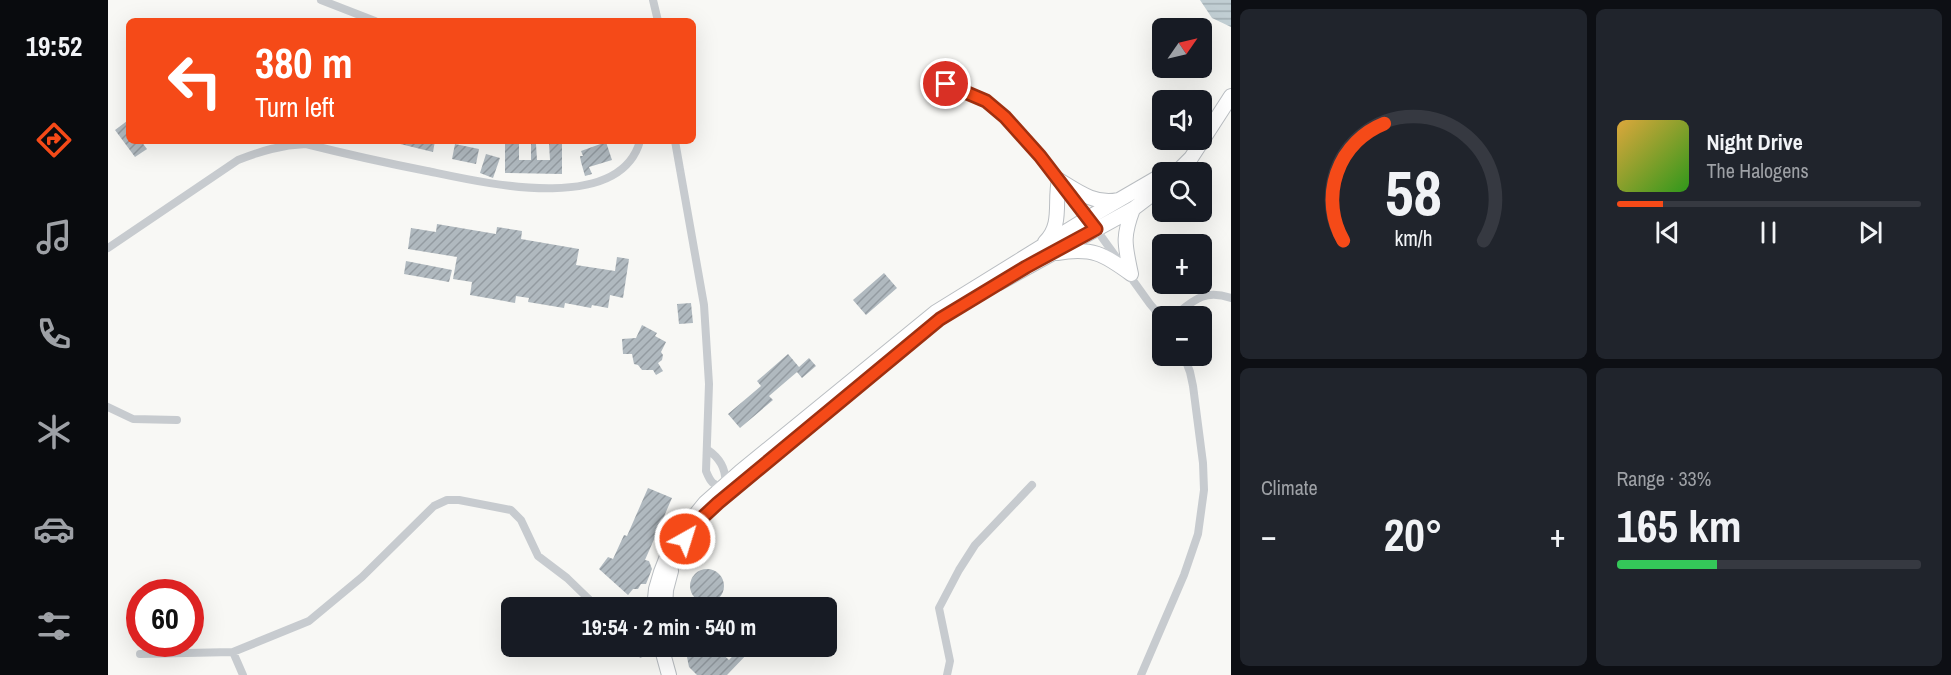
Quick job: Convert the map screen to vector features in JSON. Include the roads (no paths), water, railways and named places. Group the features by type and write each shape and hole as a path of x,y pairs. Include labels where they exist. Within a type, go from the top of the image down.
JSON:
{"main road":[{"path":"1212,124 1231,96"},
{"path":"1178,162 1192,150"},
{"path":"662,597 675,559 685,539 711,510 934,323 1044,251 1057,223 1056,191 1059,180 1088,198 1129,203"},
{"path":"1131,274 1124,243 1129,203 1152,184"},
{"path":"657,597 661,572 668,554 678,535 691,518 740,472 921,323 955,299 1152,192"},
{"path":"1044,251 1097,252 1110,258 1131,274"},
{"path":"664,657 669,675"},
{"path":"672,657 676,675"}],"street":[{"path":"321,0 367,18"},
{"path":"653,0 657,18"},
{"path":"946,84 986,101 1020,131 1131,274 1152,306"},
{"path":"108,248 237,160 261,150 285,145 306,144 476,182 548,190 599,181 619,172 639,144"},
{"path":"676,144 704,305 709,384 706,471 710,481 717,486 725,486 726,475 722,466 716,455 708,450"},
{"path":"1187,306 1208,294 1218,293 1231,298"},
{"path":"1141,675 1184,575 1198,534 1204,490 1203,463 1193,386 1187,366"},
{"path":"108,406 133,419 177,420"},
{"path":"947,675 950,661 939,608 975,545 1032,485"},
{"path":"204,653 233,652 309,621 362,577 434,506 447,500 472,501 511,510 521,520 538,556 567,578 587,597"},
{"path":"233,652 243,675"}]}
